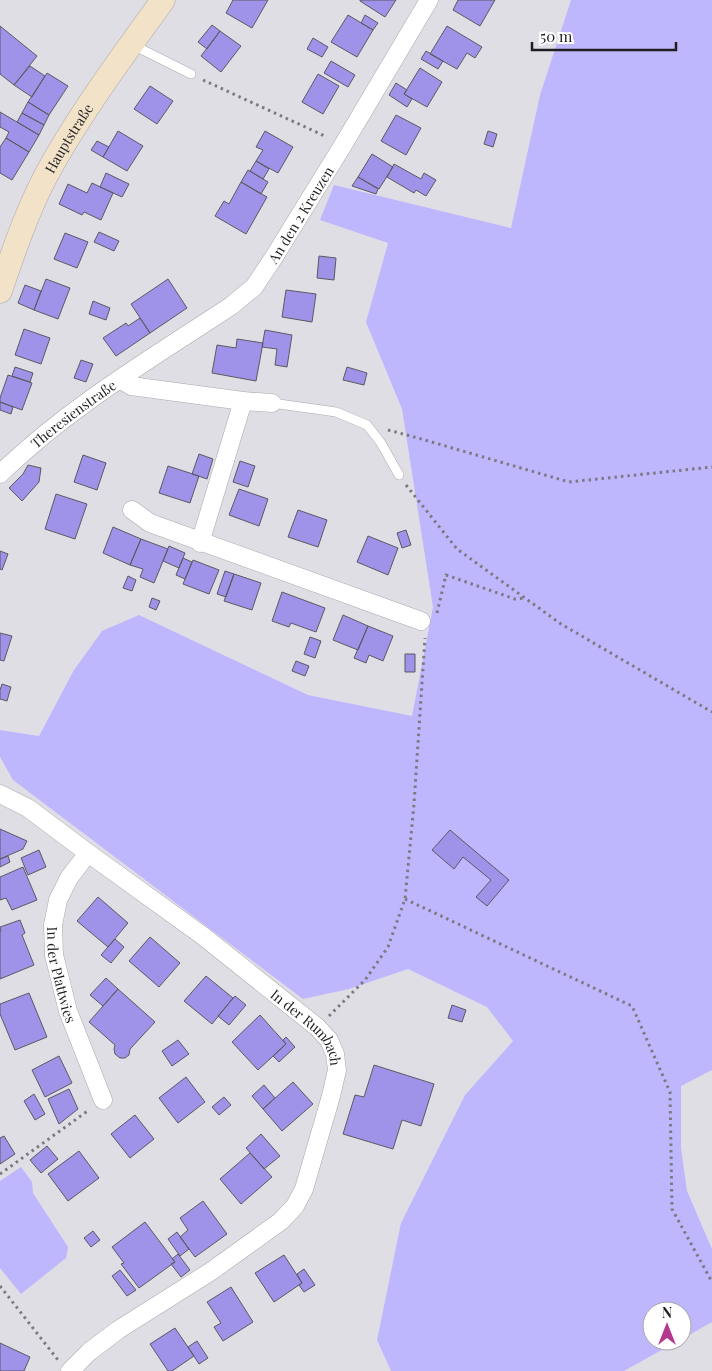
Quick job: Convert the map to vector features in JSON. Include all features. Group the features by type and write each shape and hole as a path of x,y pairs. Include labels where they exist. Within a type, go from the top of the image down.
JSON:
{"main road":[{"name":"Hauptstraße","path":"0,291 22,226 53,162 91,101 163,0"}],"street":[{"name":"An den 2 Kreuzen","path":"120,379 231,306 254,287 343,145 428,0"},
{"name":"Theresienstraße","path":"0,474 58,423 120,379 131,386 272,403"},
{"path":"200,542 244,401"},
{"path":"132,510 150,523 420,621"},
{"name":"In der Rumbach","path":"0,794 28,808 203,936 317,1027 329,1040 335,1054 337,1070 332,1096 304,1189 294,1206 281,1221 210,1272 118,1330 65,1367"},
{"name":"In der Plattwies","path":"88,853 70,878 58,900 53,925 54,954 68,1011 103,1100"}],"lane":[{"path":"131,44 191,74"},
{"path":"272,403 336,412 367,425 381,443 399,475"}],"path":[{"path":"191,74 343,145"},
{"path":"367,425 569,482 712,467"},
{"path":"399,475 458,549 561,624 712,712"},
{"path":"317,1027 365,980 388,947 405,899 426,639 420,621 435,621 446,574 515,599 526,598"},
{"path":"405,899 632,1006 670,1092 672,1209 712,1282"},
{"path":"0,1174 103,1100"},
{"path":"0,1286 65,1367"}],"shaded area":[{"path":"571,0 712,0 712,1070 681,1086 681,1148 687,1191 712,1249 712,1322 692,1333 692,1301 642,1301 642,1351 660,1351 624,1371 391,1371 377,1340 401,1223 465,1095 513,1041 487,1007 408,969 349,989 303,999 13,780 0,757 0,730 39,736 74,670 102,631 139,615 308,695 412,716 433,607 402,409 366,322 388,243 320,220 334,185 511,228 540,95"},
{"path":"21,1167 32,1182 33,1193 68,1247 66,1258 21,1294 0,1268 0,1181"}],"building":[{"path":"233,0 268,0 252,28 226,13"},
{"path":"360,0 396,0 385,17"},
{"path":"458,0 495,0 480,26 453,10"},
{"path":"348,15 373,30 357,57 331,42"},
{"path":"365,15 378,23 373,30 361,23"},
{"path":"212,25 220,31 207,49 198,42"},
{"path":"0,26 37,56 14,85 0,74"},
{"path":"447,26 482,47 475,58 467,53 457,69 430,54"},
{"path":"220,31 241,46 221,72 201,56"},
{"path":"313,38 328,47 322,57 307,49"},
{"path":"426,51 443,61 438,69 421,59"},
{"path":"331,61 355,75 348,87 324,73"},
{"path":"30,66 45,76 32,97 14,85"},
{"path":"420,68 442,82 427,107 404,94"},
{"path":"47,73 68,86 49,115 28,102"},
{"path":"318,74 339,86 323,114 302,102"},
{"path":"396,83 407,90 404,94 412,99 407,107 389,95"},
{"path":"150,86 173,101 157,124 134,109"},
{"path":"28,102 49,115 44,125 22,113"},
{"path":"0,112 39,135 29,152 6,138 9,132 0,127"},
{"path":"22,113 44,125 39,135 17,122"},
{"path":"396,115 421,128 406,155 381,141"},
{"path":"118,131 143,146 127,171 103,157"},
{"path":"265,131 293,147 278,173 256,161 263,150 256,147"},
{"path":"488,131 497,134 493,147 484,144"},
{"path":"6,138 29,152 12,180 0,173 0,147"},
{"path":"97,141 109,147 103,157 91,150"},
{"path":"372,154 393,167 379,189 358,177"},
{"path":"256,161 269,169 263,179 250,171"},
{"path":"394,164 421,179 424,173 436,180 426,196 416,190 414,193 387,177"},
{"path":"248,170 268,182 261,194 241,182"},
{"path":"106,173 129,184 122,197 100,187"},
{"path":"358,177 378,189 376,194 352,186"},
{"path":"241,182 267,197 246,234 215,216 224,201 229,204"},
{"path":"92,183 113,193 101,220 84,212 82,215 59,204 68,184 87,193"},
{"path":"99,232 119,241 114,251 94,242"},
{"path":"65,233 88,242 77,268 54,259"},
{"path":"319,256 336,258 334,280 317,278"},
{"path":"46,279 70,288 58,319 34,310"},
{"path":"168,279 187,308 150,333 131,304"},
{"path":"25,285 41,291 34,310 18,303"},
{"path":"286,290 316,294 312,322 282,317"},
{"path":"93,301 110,308 106,320 89,314"},
{"path":"140,318 150,333 116,356 103,338 126,323 128,326"},
{"path":"24,329 50,338 41,364 15,355"},
{"path":"265,330 292,335 287,367 275,365 277,349 262,347"},
{"path":"237,339 263,343 256,381 212,373 217,345 236,348"},
{"path":"81,360 93,364 86,382 74,378"},
{"path":"15,367 33,373 30,382 12,376"},
{"path":"347,367 367,373 364,385 343,380"},
{"path":"8,375 32,383 22,410 0,402"},
{"path":"0,402 13,407 11,414 0,410"},
{"path":"199,454 213,459 207,479 192,474"},
{"path":"83,455 106,463 97,490 74,482"},
{"path":"240,461 255,466 248,487 233,482"},
{"path":"28,465 41,468 39,482 22,501 9,488 23,474"},
{"path":"168,466 199,476 190,503 159,493"},
{"path":"239,489 268,499 259,526 229,515"},
{"path":"56,494 87,504 75,539 45,529"},
{"path":"298,510 327,520 318,547 288,537"},
{"path":"113,527 141,539 130,565 103,553"},
{"path":"406,530 411,545 402,548 397,533"},
{"path":"368,536 398,548 388,575 357,562"},
{"path":"141,539 168,549 154,583 140,577 143,569 130,565"},
{"path":"169,546 185,553 179,568 163,561"},
{"path":"0,551 8,554 2,570 0,569"},
{"path":"183,558 192,562 185,579 176,575"},
{"path":"193,560 219,570 209,594 183,584"},
{"path":"225,571 234,574 226,597 217,594"},
{"path":"234,574 261,583 252,610 224,601"},
{"path":"128,576 136,580 132,591 123,588"},
{"path":"282,592 325,608 316,632 291,623 289,627 272,621"},
{"path":"152,598 160,601 156,610 149,607"},
{"path":"343,615 368,626 358,650 333,640"},
{"path":"368,626 393,636 383,661 369,655 366,663 354,658"},
{"path":"0,633 12,636 4,661 0,660"},
{"path":"310,637 321,641 315,658 304,654"},
{"path":"405,654 415,654 415,672 405,672"},
{"path":"296,661 309,666 305,676 292,671"},
{"path":"2,684 11,687 7,701 0,699"},
{"path":"0,829 27,841 23,849 0,859"},
{"path":"450,830 509,880 487,906 476,897 491,880 463,857 454,869 432,850"},
{"path":"39,850 46,867 28,875 21,858"},
{"path":"8,856 10,862 0,867 0,859"},
{"path":"23,867 37,900 12,910 6,898 0,900 0,877"},
{"path":"98,897 128,923 108,947 77,921"},
{"path":"20,920 25,933 22,935 34,965 0,979 0,927"},
{"path":"150,937 180,963 159,987 129,961"},
{"path":"115,939 124,947 111,963 101,955"},
{"path":"206,976 233,998 212,1024 184,1001"},
{"path":"106,978 118,989 103,1006 90,995"},
{"path":"118,989 155,1022 130,1049 129,1055 125,1058 120,1058 115,1054 115,1045 89,1022"},
{"path":"29,993 47,1037 15,1050 0,1014 0,1004"},
{"path":"235,996 246,1005 229,1025 218,1016"},
{"path":"452,1005 466,1010 462,1022 448,1018"},
{"path":"260,1015 286,1044 258,1070 232,1042"},
{"path":"286,1037 295,1047 279,1062 273,1056 286,1044 283,1040"},
{"path":"178,1040 189,1054 172,1066 162,1051"},
{"path":"59,1056 72,1083 45,1097 32,1070"},
{"path":"374,1065 434,1084 421,1126 402,1120 393,1149 343,1134 355,1095 364,1097"},
{"path":"186,1077 205,1102 178,1123 159,1098"},
{"path":"293,1082 313,1104 282,1131 263,1109"},
{"path":"264,1085 275,1098 263,1109 252,1096"},
{"path":"69,1089 78,1109 59,1124 48,1099"},
{"path":"34,1094 45,1114 35,1120 24,1101"},
{"path":"224,1097 231,1105 219,1115 212,1107"},
{"path":"135,1115 154,1139 130,1158 111,1134"},
{"path":"261,1134 280,1156 264,1169 246,1148"},
{"path":"4,1136 15,1154 0,1164 0,1138"},
{"path":"47,1146 58,1159 41,1173 30,1160"},
{"path":"79,1151 99,1178 68,1201 48,1174"},
{"path":"250,1153 272,1177 241,1204 220,1179"},
{"path":"203,1201 227,1234 195,1257 180,1237 188,1230 180,1218"},
{"path":"145,1222 175,1262 139,1288 121,1264 124,1263 112,1247"},
{"path":"93,1231 100,1240 91,1247 84,1238"},
{"path":"177,1232 189,1249 180,1256 168,1239"},
{"path":"178,1254 190,1270 181,1277 171,1264 175,1262 172,1259"},
{"path":"284,1255 302,1283 274,1302 255,1273"},
{"path":"304,1269 315,1285 304,1292 299,1285 302,1283 297,1274"},
{"path":"120,1270 136,1290 127,1296 112,1276"},
{"path":"231,1287 253,1322 223,1341 214,1327 221,1323 207,1302"},
{"path":"175,1328 194,1356 172,1371 168,1371 150,1344"},
{"path":"197,1341 208,1358 199,1364 188,1347"},
{"path":"0,1343 30,1357 24,1371 0,1371"}]}
